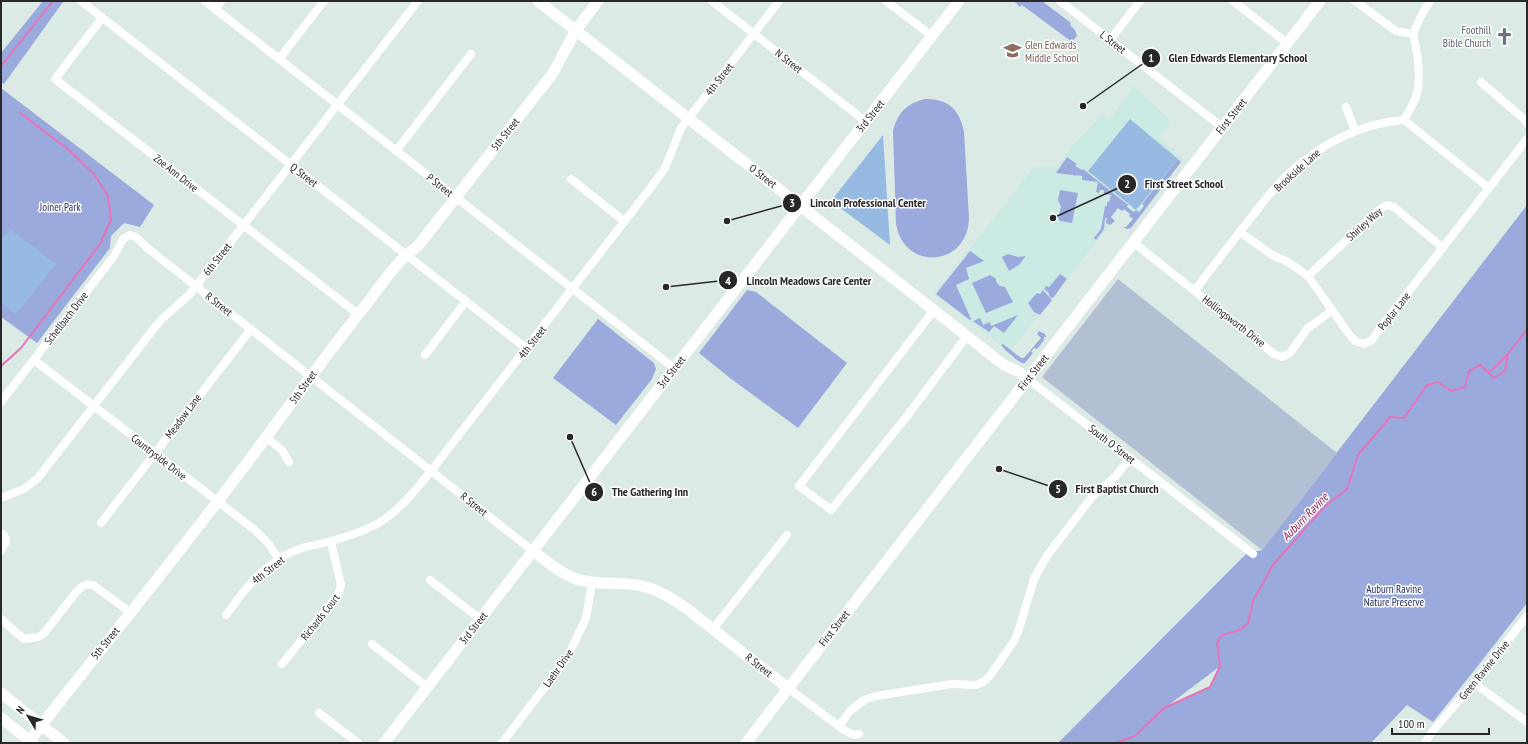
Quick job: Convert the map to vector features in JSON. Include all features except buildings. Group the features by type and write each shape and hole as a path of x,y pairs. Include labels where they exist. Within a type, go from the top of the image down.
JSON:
{"street":[{"name":"Q Street","path":"81,1 526,349"},
{"name":"P Street","path":"205,1 674,368"},
{"path":"215,9 221,1"},
{"path":"279,59 324,1"},
{"name":"6th Street","path":"1,498 24,489 38,478 155,327 190,294 418,1"},
{"name":"O Street","path":"538,1 967,336 1004,364 1028,379"},
{"name":"5th Street","path":"30,742 217,502 358,314 406,254 418,246 553,73 576,30 598,1"},
{"name":"N Street","path":"712,1 865,121"},
{"name":"4th Street","path":"226,615 255,578 278,559 300,549 331,542 357,533 377,524 392,514 405,502 432,470 573,289 665,168 678,135 688,118 779,1"},
{"path":"886,1 932,36"},
{"name":"3rd Street","path":"384,743 959,1"},
{"name":"L Street","path":"1060,1 1222,127"},
{"path":"1110,40 1140,1"},
{"path":"1234,1 1288,43"},
{"name":"First Street","path":"746,743 1320,1"},
{"path":"1355,1 1396,31 1413,34"},
{"path":"1430,1 1413,34 1418,59 1419,79 1416,97 1404,120 1489,188"},
{"name":"Zoe Ann Drive","path":"102,18 55,79 358,314"},
{"path":"396,151 471,54"},
{"path":"1481,82 1525,120 1527,124"},
{"path":"1346,107 1355,131"},
{"name":"Brookside Lane","path":"1195,290 1270,194 1301,163 1318,150 1355,131 1390,121 1404,120"},
{"name":"Poplar Lane","path":"1240,232 1272,255 1288,262 1308,276 1331,311 1355,341 1364,344 1372,340 1527,139"},
{"path":"571,179 624,221"},
{"name":"Shirley Way","path":"1308,276 1380,209 1387,205 1394,208 1443,248"},
{"name":"R Street","path":"130,235 136,237 146,247 563,574 592,583 636,584 655,590 671,598 839,726 850,733 859,734"},
{"name":"Schellbach Drive","path":"1,402 114,256 123,239 130,235"},
{"name":"Hollingsworth Drive","path":"1133,242 1274,354 1282,357 1290,352 1307,329 1319,318 1331,311"},
{"path":"426,355 466,301"},
{"path":"934,310 800,486 831,510 904,420 967,336"},
{"name":"Meadow Lane","path":"101,523 251,329"},
{"name":"Countryside Drive","path":"34,360 255,530 267,542 278,559"},
{"name":"South O Street","path":"1028,379 1253,554"},
{"path":"266,437 282,450 289,462"},
{"path":"839,726 850,711 864,700 876,696 952,684 976,685 983,682 990,676 1014,642 1034,580 1046,556 1092,497 1115,477 1130,458"},
{"path":"1,533 4,535 6,541 1,551"},
{"path":"713,629 787,535"},
{"name":"Richards Court","path":"282,664 338,595 342,585 331,542"},
{"path":"430,580 480,619"},
{"name":"Laehr Drive","path":"502,743 567,658 586,618 592,583"},
{"path":"1,619 24,638 39,637 45,632 77,591 84,585 89,584 93,585 130,612"},
{"name":"Green Ravine Drive","path":"1425,743 1432,732 1474,683 1527,616"},
{"path":"372,644 427,688"},
{"path":"1474,683 1527,722"},
{"path":"1,693 64,743"},
{"path":"319,713 358,743"},
{"path":"1,718 30,742"}],"shaded area":[{"path":"1134,86 1171,121 1159,138 1183,159 1139,219 1120,208 1112,217 1113,221 1010,352 934,294 1034,167 1057,167 1073,145 1102,115 1109,120"},
{"path":"1130,119 1178,159 1136,210 1088,171"},
{"path":"883,135 890,245 831,201"},
{"path":"11,230 56,264 16,314 1,303 1,238"},
{"path":"1118,279 1337,453 1262,550 1042,377"}],"green space":[{"path":"43,1 63,2 4,84 1,82 1,53"},
{"path":"1014,1 1042,1 1071,23 1070,25 1075,30 1077,36 1072,42 1022,5 1020,7"},
{"name":"Joiner Park","path":"1,88 154,205 140,227 124,223 111,236 110,248 37,343 1,317"},
{"path":"925,99 941,101 952,107 959,117 964,132 969,218 966,234 958,246 948,254 935,257 922,256 911,250 901,240 896,224 893,131 900,114 908,106"},
{"path":"1067,157 1077,164 1075,166 1082,170 1083,169 1128,205 1127,207 1134,212 1136,210 1139,212 1144,206 1142,204 1178,159 1181,162 1131,228 1127,229 1123,227 1126,227 1133,219 1129,216 1130,214 1124,209 1122,211 1118,208 1111,217 1115,221 1110,225 1106,223 1107,218 1105,218 1104,229 1096,240 1094,238 1101,229 1105,206 1107,206 1107,202 1109,202 1111,195 1104,194 1104,190 1100,190 1099,193 1096,192 1098,182 1082,180 1082,176 1056,173"},
{"path":"1060,190 1078,193 1072,223 1060,221 1058,218 1061,207 1058,200"},
{"name":"Auburn Ravine Nature Preserve","path":"1527,205 1527,603 1433,722 1407,705 1371,743 1058,743 1246,554 1262,550","holes":["1219,667 1210,687 1166,707"]},
{"path":"970,251 984,261 966,268 969,279 956,285 971,319 970,320 936,294"},
{"path":"1008,254 1018,257 1026,256 1019,265 1009,271 1002,257"},
{"path":"1060,274 1067,279 1053,298 1050,297 1048,292 1044,289 1046,286 1049,287"},
{"path":"990,275 996,279 996,282 1000,286 1005,287 1013,302 986,313 972,283"},
{"path":"747,290 756,292 847,363 798,428 730,378 699,353"},
{"path":"1043,290 1052,300 1040,315 1034,312 1028,303 1037,293 1040,294"},
{"path":"1018,315 1004,333 994,326 989,332 973,321 980,318 983,325 990,322 991,326"},
{"path":"598,319 654,363 656,369 652,379 616,425 553,378"},
{"path":"1039,331 1045,334 1046,337 1044,337 1044,340 1037,349 1034,348 1031,352 1033,353 1025,363 1022,363 1014,358 1001,345 1003,344 1021,358 1024,358 1041,338 1037,334"}],"waterway":[{"path":"1,66 53,1"},
{"path":"1,366 21,348 100,244 111,220 108,196 94,174 69,150 20,113"},
{"name":"Auburn Ravine","path":"1115,743 1135,736 1164,708 1210,687 1220,666 1217,643 1222,635 1240,630 1248,623 1253,601 1273,565 1324,507 1347,489 1358,455 1390,417 1404,418 1427,385 1438,382 1451,391 1465,387 1469,371 1480,365 1494,378 1505,371 1508,354 1527,329"},
{"path":"1488,372 1508,354"}],"place":[{"name":"Foothill Bible Church","path":"1504,36"},
{"name":"Glen Edwards Middle School","path":"1012,51"},
{"name":"Glen Edwards Elementary School","path":"1083,106"},
{"name":"First Street School","path":"1053,218"},
{"name":"Lincoln Professional Center","path":"727,221"},
{"name":"Lincoln Meadows Care Center","path":"666,287"},
{"name":"The Gathering Inn","path":"570,437"},
{"name":"First Baptist Church","path":"999,469"}]}
